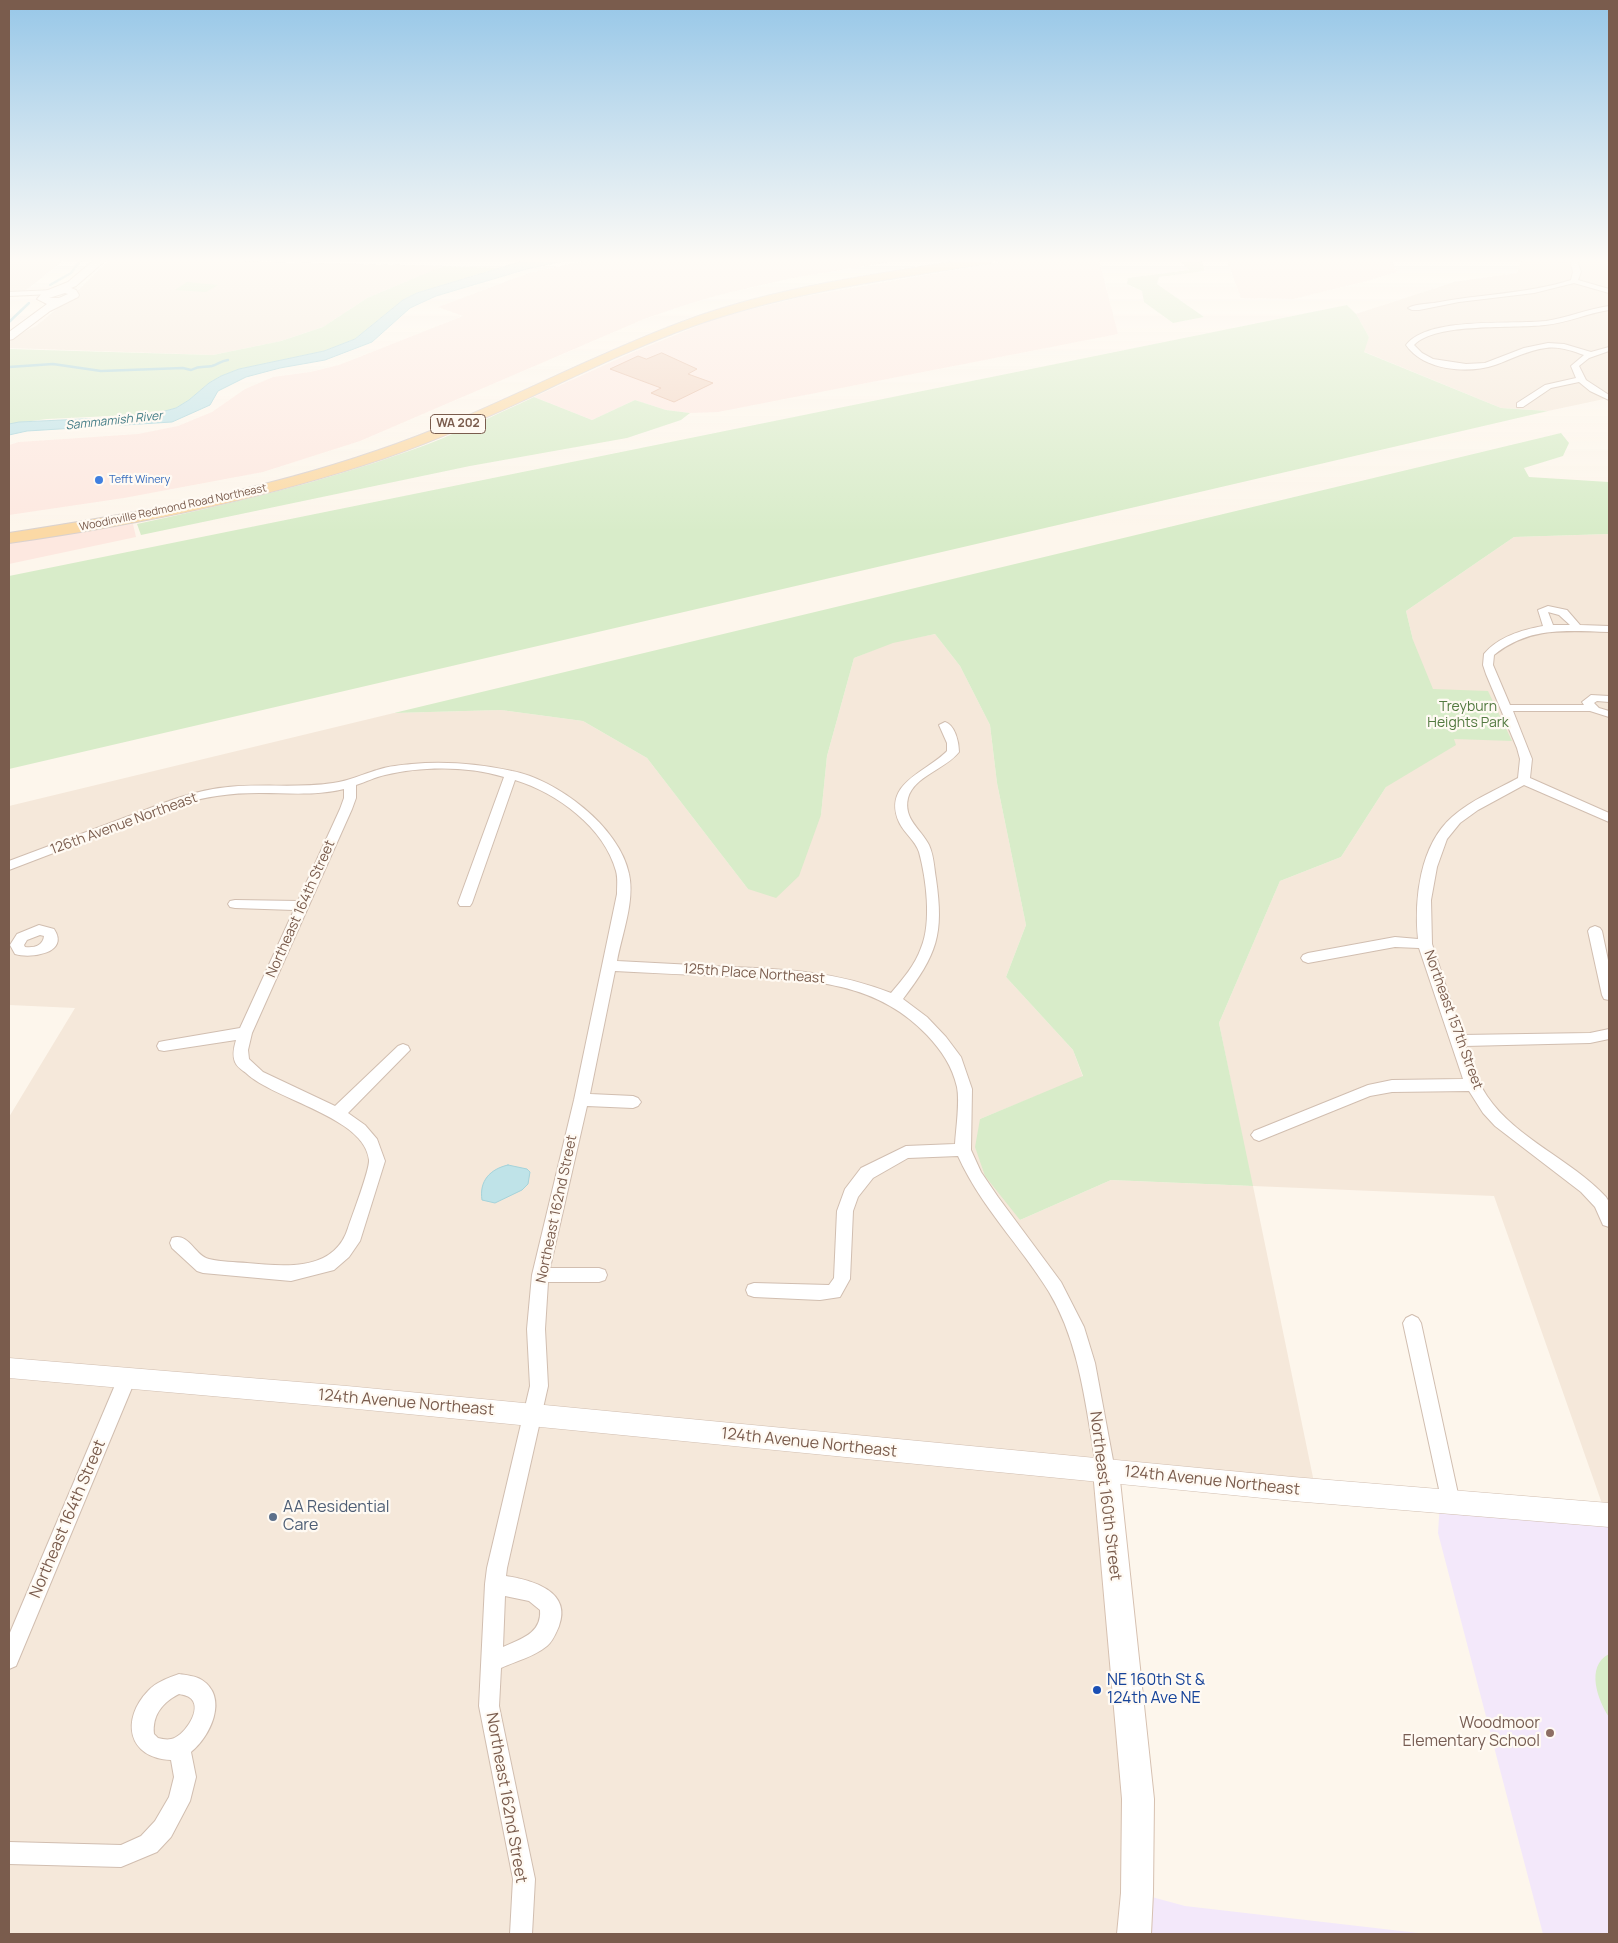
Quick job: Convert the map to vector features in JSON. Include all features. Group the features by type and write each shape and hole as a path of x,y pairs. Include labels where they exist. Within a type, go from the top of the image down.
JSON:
{"main road":[{"name":"Woodinville Redmond Road Northeast","path":"9,538 119,521 247,494 300,480 404,446 625,351"},
{"name":"Northeast 160th Street","path":"1106,1471 1138,1799 1137,1893 1134,1934"}],"street":[{"path":"1414,351 1434,361 1470,367 1492,364 1525,351"},
{"path":"1580,351 1590,354"},
{"path":"1603,351 1590,354 1574,366 1580,380 1598,393 1609,398"},
{"path":"1520,404 1550,384 1580,380"},
{"path":"1549,628 1544,617 1544,610 1548,608 1559,610 1568,616 1577,628"},
{"path":"1609,629 1549,628 1525,632 1510,638 1489,654 1488,665 1520,739 1526,759 1524,780 1609,818"},
{"path":"1591,708 1588,702 1591,698 1609,699"},
{"path":"1506,708 1591,708 1609,714"},
{"path":"894,1000 920,968 931,942 935,911 924,847 904,823 902,801 904,794 911,784 946,761 953,752 953,743 945,725"},
{"name":"126th Avenue Northeast","path":"9,866 181,801 213,792 236,789 313,790 350,785 383,772 414,768 462,767 482,768 511,774 545,787 572,804 599,828 615,851 622,873 624,894"},
{"path":"465,903 511,774"},
{"name":"Northeast 157th Street","path":"1524,780 1465,813 1447,828 1436,847 1428,878 1424,910 1426,944 1473,1085 1487,1108 1507,1127 1585,1187 1605,1200 1609,1220"},
{"name":"Northeast 164th Street","path":"178,1243 204,1266 291,1274 328,1264 343,1252 352,1241 377,1161 372,1143 360,1129 337,1114 258,1076 242,1061 241,1050 245,1033 346,809 350,798 350,785"},
{"name":"Northeast 162nd Street","path":"521,1934 524,1878 497,1754 489,1706 495,1584 497,1568 539,1386 536,1329 540,1275 581,1100 624,894"},
{"path":"235,904 302,906"},
{"path":"1595,931 1609,995"},
{"path":"1308,958 1395,942 1426,944"},
{"name":"125th Place Northeast","path":"610,966 786,974 862,987 894,1000"},
{"name":"Northeast 160th Street","path":"894,1000 922,1021 941,1041 956,1061 964,1089 963,1150 975,1176 992,1202 1056,1287 1075,1327 1086,1363 1106,1471"},
{"path":"164,1046 245,1033"},
{"path":"1458,1042 1590,1038 1609,1034"},
{"path":"337,1114 403,1050"},
{"path":"1259,1135 1368,1091 1392,1086 1473,1085"},
{"path":"581,1100 633,1102"},
{"path":"754,1290 834,1292 842,1279 845,1211 851,1194 867,1173 906,1152 963,1150"},
{"path":"540,1275 599,1275"},
{"path":"1412,1323 1451,1503"},
{"name":"124th Avenue Northeast","path":"9,1368 532,1415 816,1444 1451,1503 1609,1515"},
{"name":"Northeast 164th Street","path":"9,1659 126,1378"},
{"path":"491,1662 540,1639 546,1632 551,1616 550,1606 546,1599 539,1594 495,1584"},
{"path":"9,1853 121,1856 150,1844 164,1829 179,1801 185,1777 180,1747"}],"shaded area":[{"path":"87,351 234,351 213,355"},
{"path":"375,351 570,351 360,441 263,472 124,498 9,515 9,445 19,442 138,434 178,426 212,412 245,389 273,377 310,372 339,365"},
{"path":"637,351 1032,351 718,412 690,413 666,410 635,400 592,420 534,397"},
{"path":"1362,351 1609,351 1609,398 1548,411 1501,408"},
{"path":"133,524 136,537 9,564 9,543"},
{"path":"1609,534 1609,1515 1606,1515 1494,1196 1253,1186 1316,1492 1106,1471 1134,1934 9,1934 9,1369 39,1371 9,1368 9,1117 75,1008 9,1005 9,806 394,713 501,710 583,721 647,758 748,889 821,815 827,756 854,658 893,642 935,634 960,666 990,725 997,783 1026,925 1006,977 1073,1050 1083,1077 980,1119 1020,1220 1111,1180 1252,1186 1219,1023 1280,881 1341,857 1386,787 1413,640 1406,611 1514,537"},
{"name":"Woodmoor Elementary School","path":"1440,1502 1609,1515 1609,1934 1543,1934 1438,1533"},
{"path":"1137,1893 1185,1906 1427,1934 1134,1934"}],"green space":[{"path":"9,351 213,355 234,351 325,351 239,369 209,383 176,408 154,414 47,419 9,424"},
{"path":"1121,351 1364,351 1501,408 1548,411 9,769 9,576"},
{"path":"534,397 592,420 635,400 666,410 690,413 681,420 627,438 470,466 141,535 137,524 274,492 376,463 441,439"},
{"name":"Treyburn Heights Park","path":"1561,433 1569,443 1563,456 1524,468 1529,477 1609,482 1609,534 1514,537 1406,611 1413,640 1433,689 1488,691 1512,741 1454,739 1456,745 1386,787 1341,857 1280,881 1219,1023 1253,1186 1111,1180 1020,1220 985,1176 975,1147 980,1119 1083,1076 1073,1050 1006,977 1026,925 997,783 990,725 960,666 935,634 893,643 854,658 827,756 821,815 799,876 776,898 748,889 647,758 583,721 501,710 394,713"},
{"path":"1609,1654 1609,1717 1598,1693 1596,1675 1597,1667 1602,1659"}],"water":[{"name":"Sammamish River","path":"324,351 349,351 325,360 280,368 246,377 218,391 210,405 172,422 27,431 9,435 9,424 19,422 154,414 176,408 209,383 239,369"},
{"path":"508,1165 527,1169 530,1172 528,1184 522,1190 495,1203 482,1200 482,1187 487,1177 496,1169"}],"building":[{"path":"662,353 697,369 688,374 713,383 674,402 651,393 661,388 610,369 638,356 646,359"}],"waterway":[{"path":"9,367 53,364 101,371 183,368 191,370 212,366 228,360"}],"place":[{"name":"Tefft Winery","path":"99,480"},
{"name":"AA Residential Care","path":"273,1517"},
{"name":"NE 160th St & 124th Ave NE","path":"1097,1690"},
{"name":"Woodmoor Elementary School","path":"1550,1733"}]}
